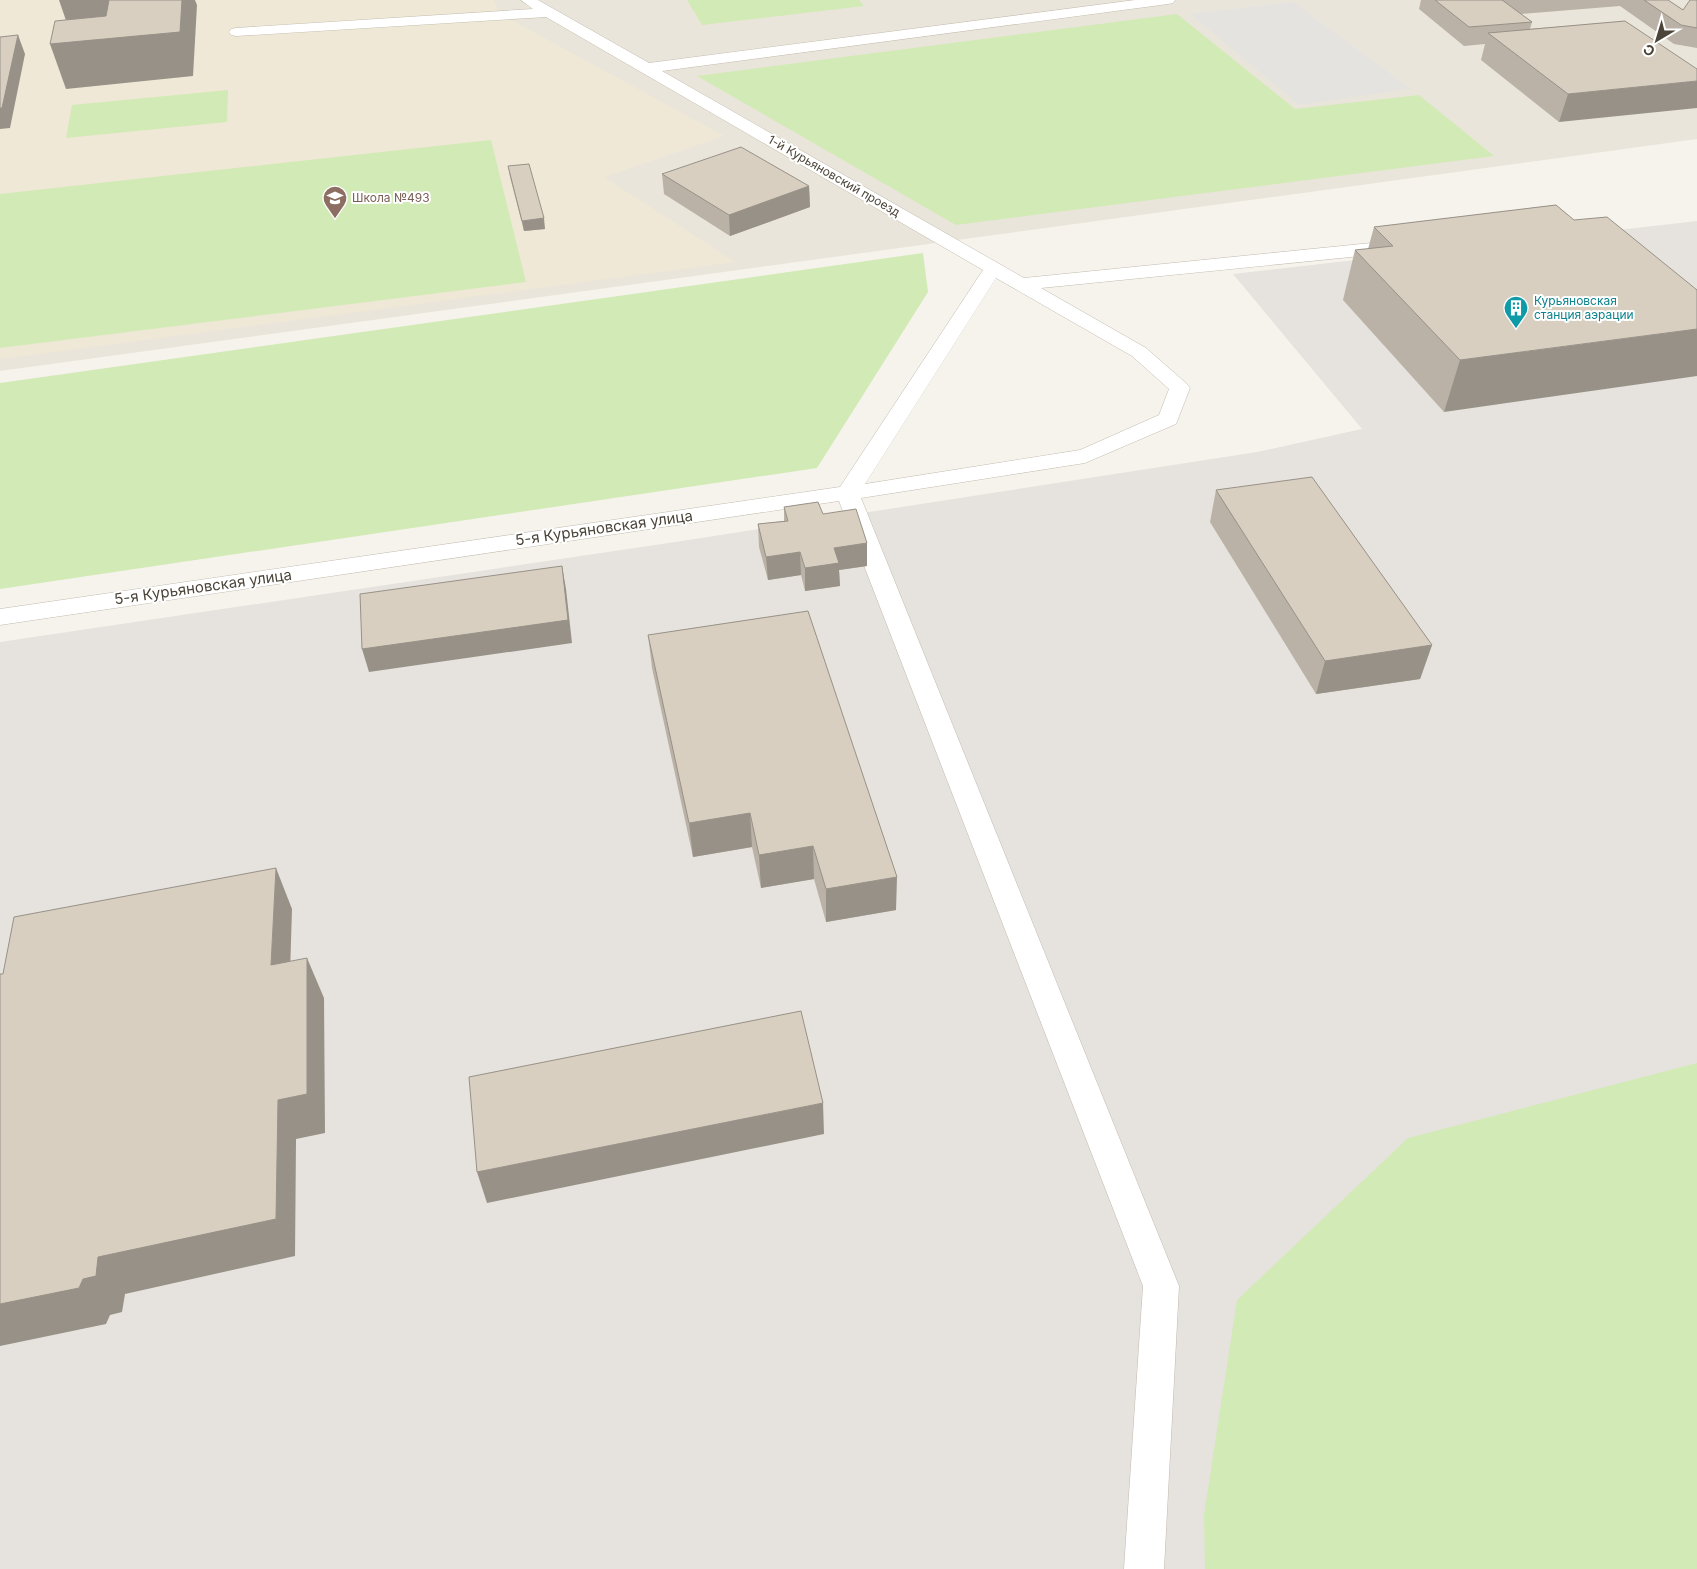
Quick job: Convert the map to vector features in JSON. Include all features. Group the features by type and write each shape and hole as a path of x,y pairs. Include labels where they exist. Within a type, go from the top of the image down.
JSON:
{"street":[{"name":"1-й Курьяновский проезд","path":"528,0 1139,352 1180,388"},
{"path":"646,68 1168,0"},
{"path":"236,32 549,12"},
{"path":"1022,284 1393,247"},
{"path":"993,268 848,493 1161,1286 1144,1569"},
{"name":"5-я Курьяновская улица","path":"0,617 848,493 1084,456 1168,419 1180,388"}],"shaded area":[{"path":"0,0 1697,0 1697,139 0,371"},
{"name":"Школа №493","path":"0,0 493,0 502,15 724,136 604,177 735,262 0,359"},
{"path":"1293,2 1411,89 1299,105 1190,14"},
{"path":"1697,221 1697,1569 0,1569 0,642 682,541 1257,452 1362,429 1233,274"}],"green space":[{"path":"687,0 859,0 864,6 702,25"},
{"path":"1177,14 1295,109 1419,95 1494,156 956,225 697,76"},
{"path":"228,90 227,122 66,138 72,105"},
{"path":"491,140 526,282 0,348 0,194"},
{"path":"923,253 928,292 817,468 0,589 0,383"},
{"path":"1697,1063 1697,1569 1205,1569 1204,1515 1237,1300 1408,1138"}],"building":[{"path":"109,0 182,0 180,32 50,44 55,21 106,16"},
{"path":"1435,0 1502,0 1532,22 1469,27"},
{"path":"1644,0 1668,0 1683,10 1690,0 1697,0 1697,28 1681,25"},
{"path":"1625,21 1697,69 1697,81 1568,94 1488,33"},
{"path":"18,35 2,108 0,108 0,37"},
{"path":"741,147 809,186 729,215 662,174"},
{"path":"529,164 544,218 522,221 508,166"},
{"path":"1556,205 1574,220 1607,217 1697,290 1697,329 1460,360 1355,250 1393,246 1374,227"},
{"path":"1312,477 1432,645 1325,661 1216,490"},
{"path":"818,502 823,514 856,509 867,543 834,548 839,563 805,568 800,552 766,557 758,524 788,521 784,507"},
{"path":"562,566 568,620 362,649 360,594"},
{"path":"808,611 897,877 826,889 813,846 759,855 750,813 689,823 648,635"},
{"path":"276,868 271,965 307,958 307,1094 278,1100 276,1219 98,1257 96,1276 83,1279 79,1288 0,1304 0,974 3,974 14,917"},
{"path":"801,1011 823,1103 477,1172 469,1077"}],"place":[{"name":"Школа №493","path":"335,219"},
{"name":"Курьяновская станция аэрации","path":"1516,329"}]}
